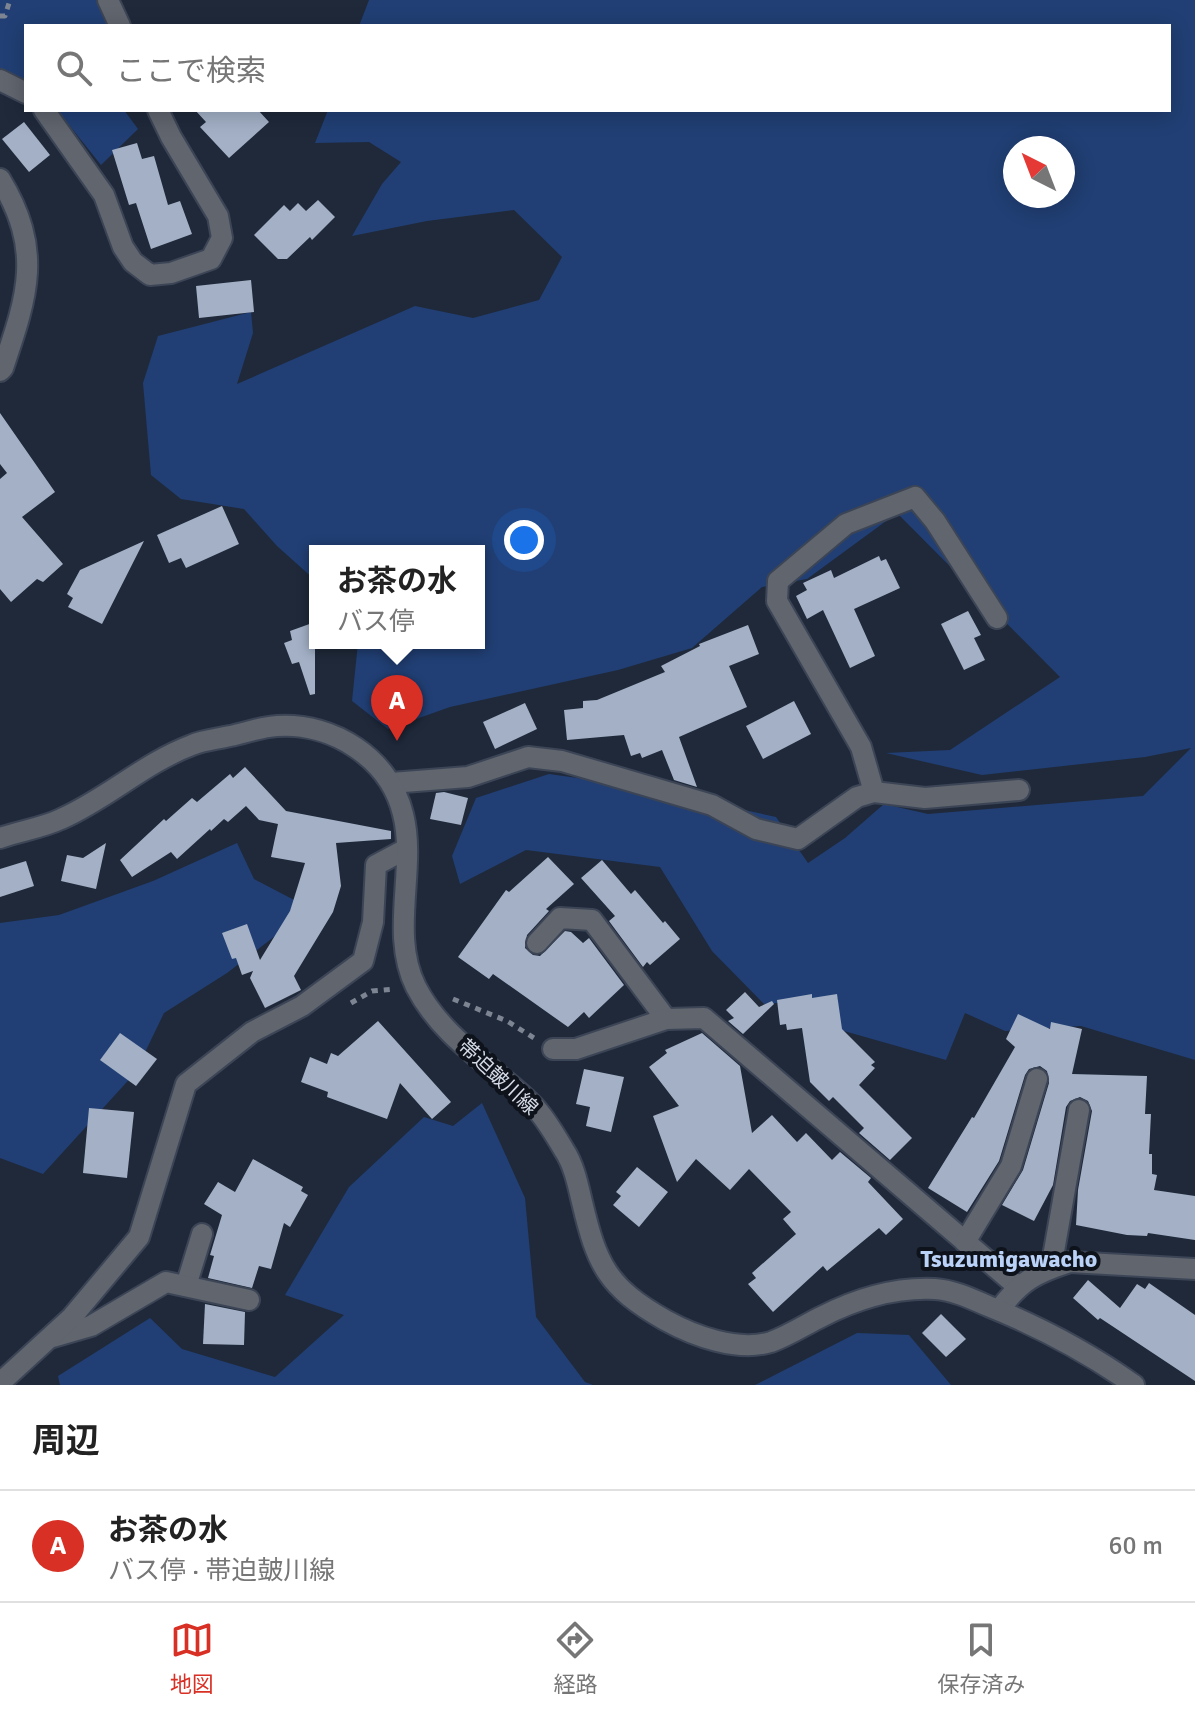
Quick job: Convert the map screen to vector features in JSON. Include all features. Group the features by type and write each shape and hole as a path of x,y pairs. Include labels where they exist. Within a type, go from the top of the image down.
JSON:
{"street":[{"path":"108,0 119,24"},
{"path":"0,80 24,92"},
{"path":"45,112 104,195 123,247 133,262 150,275 171,273 211,259 222,238 218,216 159,112"},
{"path":"0,179 22,220 27,256 25,304 0,371"},
{"path":"874,792 861,747 777,601 778,581 846,524 915,497 935,521 997,618"},
{"name":"帯迫皷川線","path":"0,838 61,819 157,761 193,744 277,726 310,729 350,743 366,754 391,783 404,815 403,909 407,951 415,985 436,1018 467,1050 535,1107 551,1130 567,1154 595,1252 609,1277 629,1297 668,1321 699,1335 752,1345 772,1342 838,1308 899,1291 938,1289 999,1310 1068,1343 1134,1385"},
{"path":"391,783 468,777 528,757 562,761 712,805 756,829 798,839 857,797 874,792 925,798 1019,790"},
{"path":"0,1383 72,1317 139,1237 186,1084 252,1032 302,1006 363,961 373,922 376,865 406,849"},
{"path":"537,943 560,918 592,920 666,1019"},
{"path":"553,1049 576,1049 666,1019 704,1018 1017,1286"},
{"path":"965,1242 1011,1166 1037,1079"},
{"path":"1051,1268 1079,1110"},
{"path":"186,1286 202,1234"},
{"path":"999,1310 1017,1286 1070,1262 1195,1269"},
{"path":"49,1338 91,1326 166,1282 249,1300"}],"path":[{"path":"0,16 5,16 10,0"},
{"path":"448,997 507,1021 553,1049"}],"shaded area":[{"path":"0,0 96,0 107,24 24,24 24,80 0,70"},
{"path":"369,0 1195,0 1195,1060 1081,1026 1005,1031 965,1013 946,1060 837,1029 838,998 764,1004 712,951 660,867 526,850 460,884 452,856 476,798 549,774 635,786 776,817 808,863 845,838 884,804 928,814 1143,796 1191,748 1145,757 982,775 886,753 950,750 1060,677 897,513 807,579 762,587 692,648 618,670 450,707 388,729 352,701 357,649 485,649 485,545 309,545 309,575 277,546 244,509 181,499 151,475 143,383 158,336 251,312 253,333 237,384 415,306 473,318 539,300 562,257 514,210 427,221 352,236 382,184 401,162 369,142 315,143 327,112 1171,112 1171,24 360,24"},
{"path":"59,112 125,112 138,129 101,165"},
{"path":"237,843 254,879 296,901 292,923 227,973 164,1013 135,1073 43,1174 0,1158 0,923 59,915 153,881"},
{"path":"482,1103 525,1198 536,1317 585,1382 593,1385 60,1385 58,1376 150,1318 182,1349 275,1377 344,1315 285,1295 349,1187 424,1117 453,1126"},
{"path":"857,1333 909,1335 951,1385 755,1385"}],"building":[{"path":"197,112 260,112 269,122 229,158 200,127 206,122"},
{"path":"24,122 50,155 29,172 2,139"},
{"path":"137,143 142,159 154,156 168,205 180,201 192,234 151,249 136,203 129,205 112,150"},
{"path":"318,200 335,217 287,259 278,259 254,235 284,205 290,211 298,203 306,211"},
{"path":"251,280 254,312 199,318 196,286"},
{"path":"0,413 55,492 22,517 63,564 43,582 37,579 11,602 0,589 0,479 7,473 0,464"},
{"path":"222,506 239,544 186,568 181,558 169,563 157,535"},
{"path":"144,541 102,624 68,607 73,598 67,594 80,570"},
{"path":"879,556 881,561 886,559 900,588 854,609 875,656 850,668 823,610 807,619 796,596 807,590 803,583 831,570 834,578"},
{"path":"968,611 981,635 974,638 985,660 964,670 941,624"},
{"path":"309,624 309,649 315,649 315,694 310,695 299,662 292,664 284,643 292,640 290,631"},
{"path":"748,625 759,654 729,666 747,707 679,737 697,787 674,780 662,750 642,758 640,753 631,756 624,735 567,740 564,710 583,708 583,701 597,700 665,672 661,666 699,644"},
{"path":"794,701 811,734 763,759 746,726"},
{"path":"525,703 537,729 495,749 483,722"},
{"path":"245,767 286,811 391,831 391,839 336,843 341,886 333,912 294,976 301,990 265,1008 250,978 253,971 242,975 222,933 247,924 260,960 290,911 305,863 271,857 278,824 259,820 246,806 228,822 224,819 210,829 177,859 171,852 132,877 120,860 192,798 197,802 230,774 233,778"},
{"path":"436,793 468,798 461,825 430,819"},
{"path":"106,843 96,889 61,881 67,855 83,858"},
{"path":"548,857 574,884 546,909 549,911 527,935 525,948 533,955 540,956 565,931 571,932 583,943 589,938 624,985 589,1018 584,1012 568,1027 493,974 489,979 458,957 506,890 509,892"},
{"path":"602,860 631,894 635,890 680,939 650,965 647,962 643,967 609,921 615,916 581,878"},
{"path":"26,861 34,886 0,897 0,869"},
{"path":"745,992 759,1007 772,1001 774,1004 743,1034 728,1021 734,1018 726,1010"},
{"path":"812,994 812,998 837,994 842,1029 875,1062 871,1065 875,1068 859,1085 912,1138 890,1160 859,1133 864,1128 833,1097 829,1101 810,1082 802,1028 787,1030 786,1024 780,1025 777,1000"},
{"path":"1018,1014 1050,1029 1051,1022 1082,1029 1072,1074 1147,1076 1145,1114 1151,1114 1149,1154 1152,1154 1152,1174 1157,1175 1154,1190 1195,1196 1195,1240 1148,1233 1147,1236 1127,1235 1076,1225 1078,1190 1092,1111 1088,1101 1080,1097 1070,1101 1066,1107 1053,1185 1034,1221 1002,1205 1023,1170 1049,1083 1047,1071 1040,1066 1029,1069 1025,1075 999,1161 967,1212 928,1188 1015,1047 1006,1039"},
{"path":"378,1021 451,1102 432,1119 400,1083 387,1119 327,1097 328,1092 301,1082 310,1057 327,1064 331,1053 338,1056"},
{"path":"120,1033 157,1059 136,1086 100,1060"},
{"path":"702,1033 740,1066 752,1133 772,1115 797,1142 806,1133 832,1160 840,1152 871,1178 868,1182 903,1219 886,1235 879,1228 827,1271 823,1266 773,1312 748,1284 756,1278 752,1273 796,1234 783,1219 791,1212 749,1169 730,1190 696,1159 677,1182 653,1116 679,1106 649,1067 667,1053 665,1050"},
{"path":"584,1069 624,1077 611,1132 586,1126 590,1107 576,1104"},
{"path":"89,1108 134,1112 127,1178 83,1173"},
{"path":"253,1159 303,1187 301,1191 308,1195 290,1227 284,1223 271,1269 259,1266 252,1288 208,1278 214,1256 210,1255 222,1215 204,1204 218,1182 235,1192"},
{"path":"637,1167 668,1192 639,1227 613,1205 621,1196 616,1192"},
{"path":"1088,1280 1120,1308 1137,1284 1145,1289 1149,1283 1195,1315 1195,1381 1100,1318 1098,1320 1073,1298"},
{"path":"205,1304 245,1312 244,1345 203,1344"},
{"path":"941,1314 966,1339 946,1357 922,1333"}],"place":[{"name":"お茶の水","path":"397,741"}],"district":[{"name":"Tsuzumigawacho","path":"1009,1259"}]}
